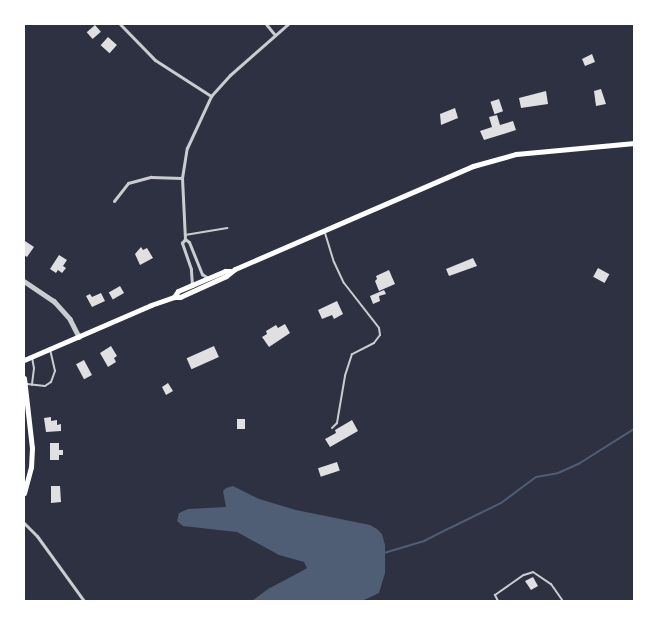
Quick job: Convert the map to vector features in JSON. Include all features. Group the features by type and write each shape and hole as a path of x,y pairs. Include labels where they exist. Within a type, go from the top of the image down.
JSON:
{"main road":[{"path":"174,297 178,291 208,278 225,271 230,271 473,166 496,158 528,152 634,142"},
{"path":"24,360 174,297 180,297 226,276 230,271"},
{"path":"24,381 32,448 31,467 24,493"}],"street":[{"path":"120,24 155,60 211,96"},
{"path":"266,24 275,35"},
{"path":"192,285 191,270 182,243 185,237 182,178 187,148 211,96 230,75 288,24"},
{"path":"114,201 128,184 151,176 182,178"},
{"path":"185,237 189,242 202,274 208,278"},
{"path":"24,281 54,301 70,319 79,336"},
{"path":"24,524 37,536 84,601"}],"lane":[{"path":"185,237 227,228"},
{"path":"324,230 334,262 344,282 379,328 380,334 374,343 352,354 344,376 337,423 332,428"},
{"path":"24,381 32,385 45,386 54,377 54,364 50,349"},
{"path":"32,357 34,368 32,385"},
{"path":"498,601 495,594 524,575 533,572 551,584 563,601"}],"water":[{"path":"233,486 259,499 296,510 370,525 377,529 382,534 385,545 385,573 379,593 364,600 351,601 252,601 268,589 307,568 304,562 279,555 237,532 183,526 177,521 179,513 188,509 226,507 223,491"}],"building":[{"path":"95,25 101,32 93,39 87,32"},
{"path":"108,37 117,45 110,53 101,45"},
{"path":"592,54 595,62 585,66 582,59"},
{"path":"601,89 606,104 596,106 594,91"},
{"path":"546,91 548,104 521,108 519,98"},
{"path":"499,99 503,111 494,114 490,102"},
{"path":"455,108 458,118 441,125 440,114"},
{"path":"497,115 500,125 513,121 516,130 484,140 480,131 492,127 489,117"},
{"path":"25,241 34,247 27,257 24,255"},
{"path":"141,247 143,250 147,248 153,258 140,265 135,254"},
{"path":"59,255 67,260 63,266 66,268 62,273 58,270 56,273 50,269"},
{"path":"473,258 477,266 449,276 446,269"},
{"path":"598,268 609,274 605,283 593,277"},
{"path":"389,270 395,284 379,291 375,281 377,279 376,276"},
{"path":"120,286 124,293 113,299 109,292"},
{"path":"384,290 386,294 379,296 380,301 373,304 370,296"},
{"path":"101,293 105,301 92,307 86,296 90,294 92,297"},
{"path":"337,301 343,314 334,319 332,315 322,319 318,310"},
{"path":"285,324 290,333 269,347 262,337 267,334 266,331 276,325 278,328"},
{"path":"111,346 117,356 114,358 116,362 108,367 100,353"},
{"path":"214,346 219,357 191,369 187,358"},
{"path":"84,360 92,375 84,379 76,364"},
{"path":"168,383 173,391 166,395 162,387"},
{"path":"51,417 51,421 57,420 57,425 61,424 61,431 46,432 44,418"},
{"path":"237,419 245,419 245,429 237,429"},
{"path":"352,420 358,431 330,447 325,439 336,433 335,430"},
{"path":"50,443 59,443 59,450 63,450 63,455 59,455 59,460 50,460"},
{"path":"337,462 340,471 321,477 318,468"},
{"path":"51,486 60,486 61,502 51,503"},
{"path":"533,577 538,586 531,590 525,581"}],"waterway":[{"path":"384,553 424,541 501,503 536,477 558,473 580,463 634,429"}]}
